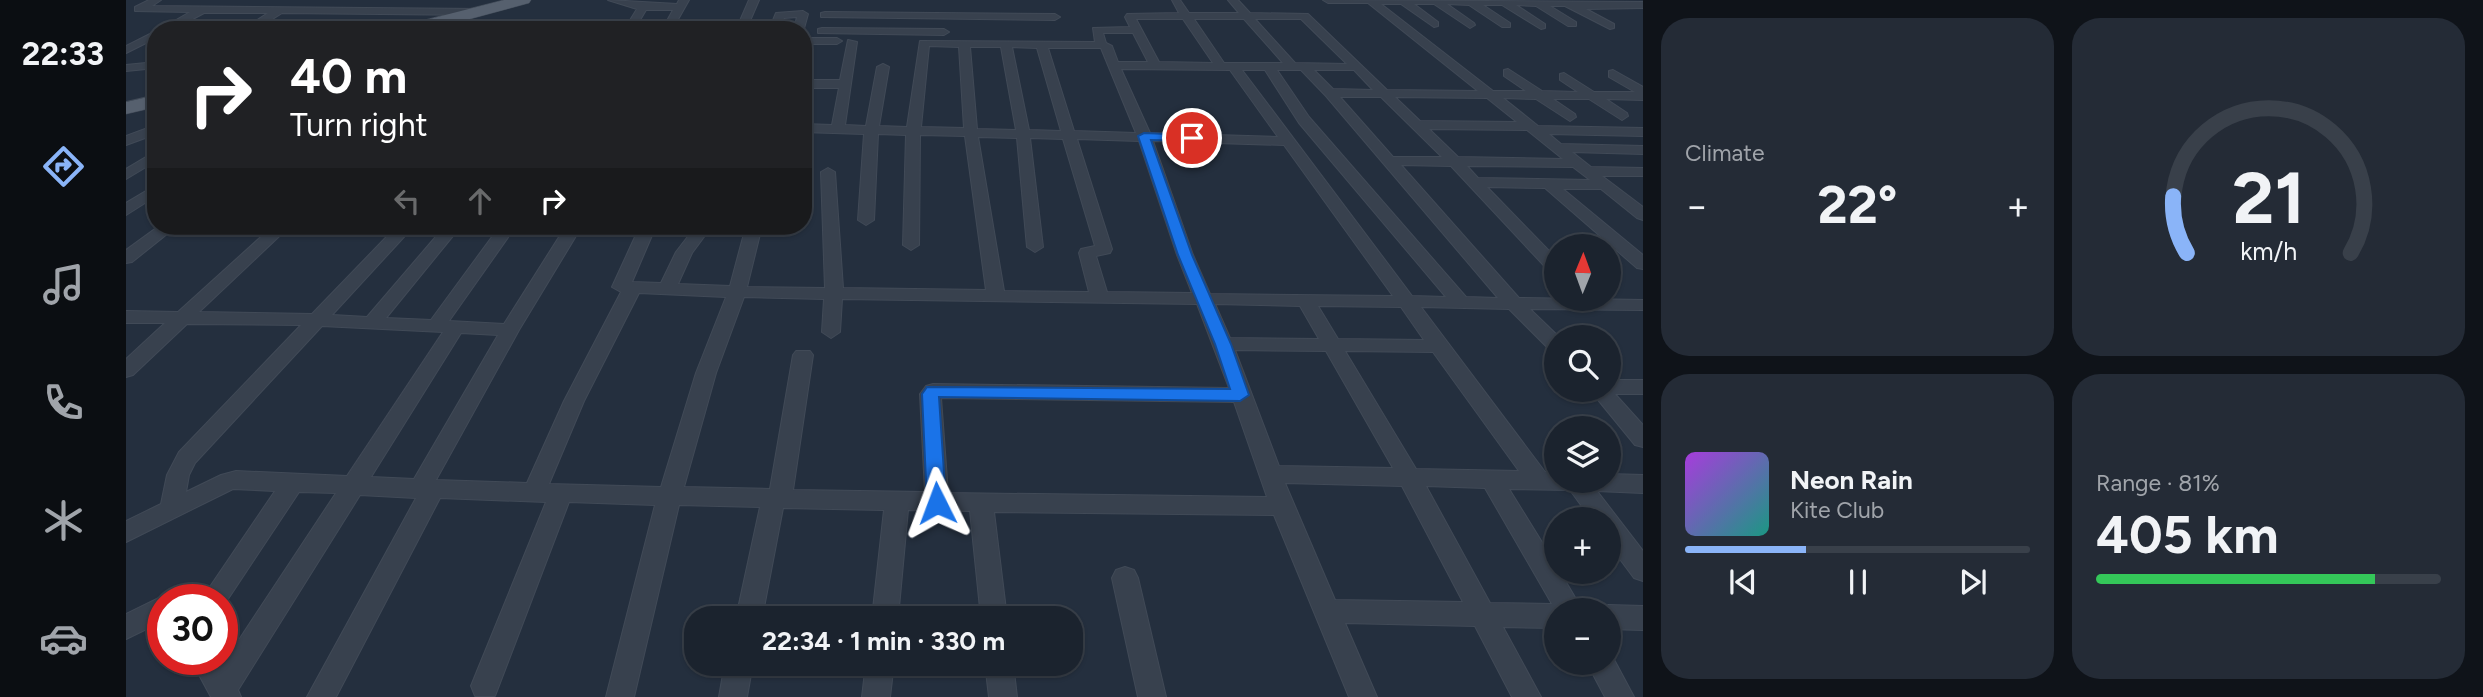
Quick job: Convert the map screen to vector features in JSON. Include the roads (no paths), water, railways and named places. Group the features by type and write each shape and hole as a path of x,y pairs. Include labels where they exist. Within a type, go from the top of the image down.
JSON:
{"main road":[{"path":"444,21 529,2"},
{"path":"465,21 529,2"},
{"path":"126,100 147,95"},
{"path":"126,108 147,102"}],"street":[{"path":"156,0 134,11 387,9 480,12"},
{"path":"252,9 269,0"},
{"path":"297,9 312,0"},
{"path":"339,9 354,0"},
{"path":"387,9 399,0"},
{"path":"407,10 444,0"},
{"path":"613,0 643,7 683,3"},
{"path":"745,21 754,0"},
{"path":"911,245 911,153 924,37 923,0"},
{"path":"1233,0 1298,67 1330,93 1544,333"},
{"path":"1328,0 1535,1 1643,5"},
{"path":"1371,0 1604,185 1640,210"},
{"path":"1176,1 1288,141 1439,346 1544,476"},
{"path":"1403,1 1434,24"},
{"path":"1436,1 1470,25"},
{"path":"1471,1 1506,26"},
{"path":"1502,1 1541,26"},
{"path":"1535,1 1573,24"},
{"path":"672,21 683,3"},
{"path":"1571,3 1610,26"},
{"path":"634,21 643,7"},
{"path":"182,21 205,9"},
{"path":"262,21 282,9"},
{"path":"1153,11 1165,28"},
{"path":"1155,65 1131,16 1153,11 1185,15 1213,11 1247,15 1300,12 1454,161 1544,256"},
{"path":"1213,11 1224,26"},
{"path":"778,21 780,15 797,13 803,14 801,21"},
{"path":"825,15 1055,17"},
{"path":"1101,45 1097,30 1136,30"},
{"path":"822,31 924,37 964,44 1106,46 1144,136 1269,474 1363,697"},
{"path":"812,41 852,42 1061,33"},
{"path":"126,34 147,34"},
{"path":"126,50 147,38"},
{"path":"838,129 852,42"},
{"path":"964,44 971,132 996,296"},
{"path":"1006,44 1023,133 1035,247"},
{"path":"1041,44 1104,249 1087,253 1099,297"},
{"path":"1114,65 1356,68"},
{"path":"126,68 147,66"},
{"path":"1268,66 1304,120 1461,303"},
{"path":"866,220 869,146 883,67"},
{"path":"1508,73 1570,117"},
{"path":"1614,74 1643,94"},
{"path":"1564,77 1622,116"},
{"path":"1370,81 1475,83"},
{"path":"812,84 845,84"},
{"path":"1330,93 1593,96 1643,94"},
{"path":"1416,125 1643,132"},
{"path":"812,131 914,130 1288,141"},
{"path":"126,141 147,133"},
{"path":"1558,148 1643,150"},
{"path":"126,175 147,161"},
{"path":"1390,161 1454,161 1643,172"},
{"path":"828,172 834,246 831,332"},
{"path":"126,182 147,183"},
{"path":"1474,183 1604,185"},
{"path":"1549,184 1643,264"},
{"path":"126,209 147,195"},
{"path":"126,258 157,235"},
{"path":"126,370 272,235"},
{"path":"171,511 178,475 187,458 398,235"},
{"path":"372,323 445,235"},
{"path":"214,675 224,693 502,235"},
{"path":"321,697 425,490 510,330 568,235"},
{"path":"644,235 621,287 737,292 1544,303"},
{"path":"667,290 684,252 697,235"},
{"path":"620,697 661,524 706,373 737,292 752,235"},
{"path":"534,493 574,401 632,289"},
{"path":"1306,301 1409,477 1485,614 1527,697"},
{"path":"1621,304 1643,305"},
{"path":"126,317 318,320 510,330"},
{"path":"1223,344 1439,346"},
{"path":"751,606 770,511 777,499 803,355"},
{"path":"1621,387 1643,387"},
{"path":"937,503 930,394 933,391 1240,395"},
{"path":"1611,402 1643,438"},
{"path":"1269,474 1544,480"},
{"path":"1491,479 1562,598"},
{"path":"126,532 229,481 425,490 937,503 1282,506"},
{"path":"225,584 293,483"},
{"path":"1621,483 1643,484"},
{"path":"485,686 561,494"},
{"path":"886,606 897,502"},
{"path":"981,503 993,606"},
{"path":"1621,541 1643,570"},
{"path":"1125,578 1153,697"},
{"path":"1327,611 1544,616"},
{"path":"126,627 147,616"},
{"path":"1621,617 1643,618"},
{"path":"1608,675 1620,697"},
{"path":"733,697 737,676"},
{"path":"876,697 878,676"},
{"path":"1001,676 1003,697"}]}
